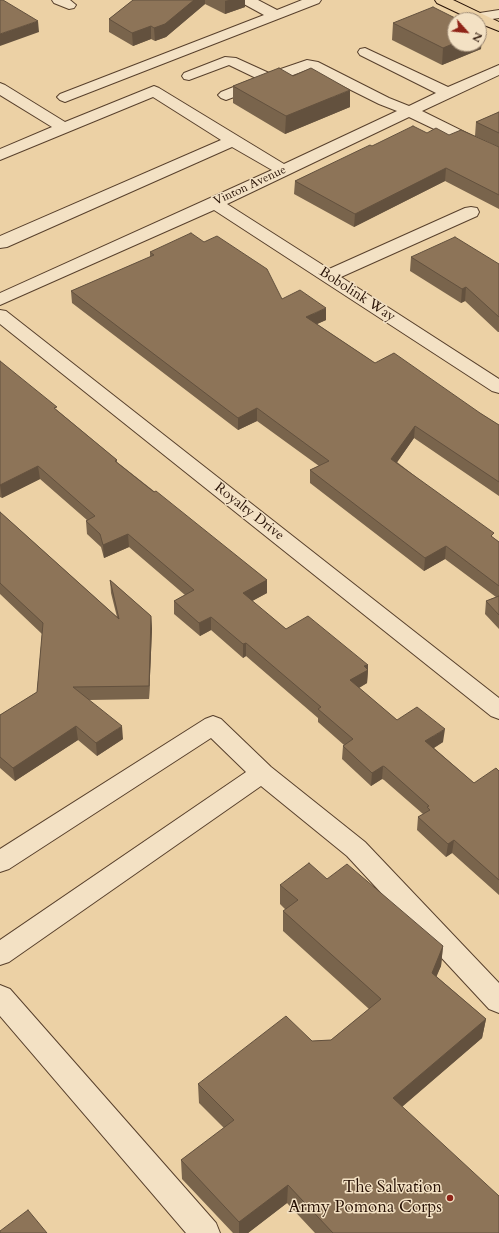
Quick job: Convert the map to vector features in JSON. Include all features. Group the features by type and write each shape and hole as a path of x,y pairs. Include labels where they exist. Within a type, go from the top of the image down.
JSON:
{"main road":[{"path":"442,0 467,12"},
{"path":"487,22 499,28"}],"street":[{"path":"247,0 276,15"},
{"path":"65,97 276,15 306,1"},
{"path":"487,16 499,14"},
{"path":"365,52 447,93"},
{"path":"189,76 225,61 231,61 270,78"},
{"path":"226,95 307,64 313,65 384,101 409,111 499,155"},
{"name":"Vinton Avenue","path":"0,300 215,203 499,69"},
{"path":"0,88 64,128"},
{"path":"0,155 154,91 233,141 283,170"},
{"path":"0,241 1,243 233,141"},
{"name":"Bobolink Way","path":"215,203 499,387"},
{"path":"328,276 471,212"},
{"name":"Royalty Drive","path":"0,315 499,710"},
{"path":"0,862 213,725 262,773 356,849 499,1001"},
{"path":"0,954 262,773"},
{"path":"0,997 205,1233"}],"building":[{"path":"0,0 3,0 38,21 0,34"},
{"path":"133,0 194,0 165,24 154,28 151,26 132,33 109,19"},
{"path":"433,7 447,14 447,46 443,48 393,23"},
{"path":"279,68 293,76 311,68 350,90 286,116 233,86"},
{"path":"499,112 499,133 476,122"},
{"path":"413,126 427,133 436,128 449,135 461,130 499,147 499,195 446,168 355,214 295,181 370,145 372,146"},
{"path":"191,233 204,242 217,236 267,269 282,299 300,290 326,308 306,317 375,363 394,353 499,425 499,482 415,426 391,459 494,533 491,536 499,542 499,586 446,546 425,558 310,470 329,461 257,408 238,418 71,291 154,255 150,252"},
{"path":"455,237 499,264 499,317 466,287 462,289 411,257"},
{"path":"0,361 57,407 54,408 117,460 115,461 154,492 156,491 267,580 243,593 286,629 308,616 368,665 364,666 368,670 350,680 397,720 417,707 445,729 425,741 474,783 496,768 499,771 499,880 454,840 448,844 418,817 430,810 427,807 429,806 385,767 383,766 372,773 343,746 353,739 318,709 321,707 246,643 243,644 211,617 199,623 174,601 194,590 128,534 103,545 100,534 86,521 95,516 38,466 0,485"},
{"path":"0,512 119,619 110,580 151,616 149,686 73,687 122,726 96,743 76,726 13,768 0,757 0,715 37,692 43,623 0,583"},
{"path":"499,596 499,615 486,601"},
{"path":"309,863 327,879 347,864 443,946 432,973 486,1019 393,1098 499,1196 499,1233 333,1233 288,1185 239,1222 181,1160 234,1120 198,1084 286,1016 312,1041 331,1040 381,999 283,911 298,900 280,885"},
{"path":"28,1210 47,1233 0,1233 0,1231"}],"place":[{"name":"The Salvation Army Pomona Corps","path":"450,1198"}]}
